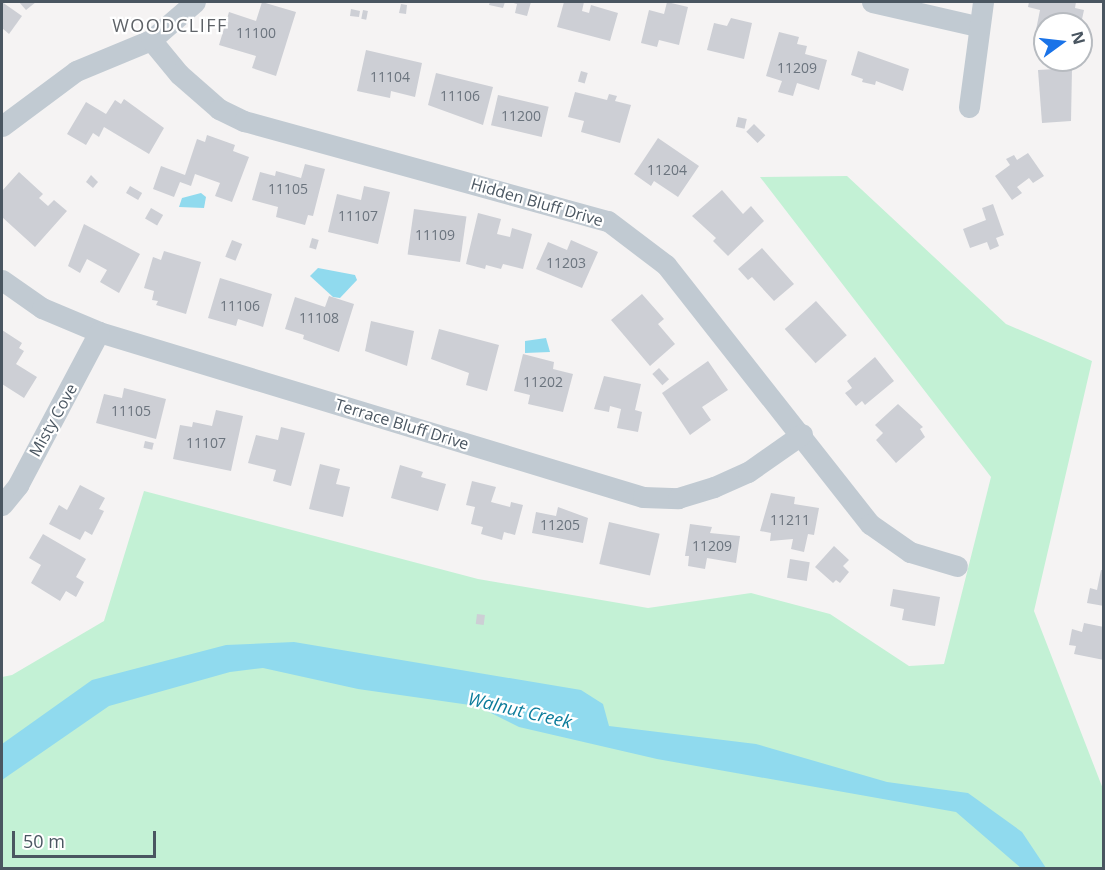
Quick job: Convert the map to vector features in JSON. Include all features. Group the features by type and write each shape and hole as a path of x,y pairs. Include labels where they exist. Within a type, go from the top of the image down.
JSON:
{"street":[{"path":"2,126 76,71 151,40 195,2"},
{"path":"872,2 977,26"},
{"path":"969,106 977,26 983,2"},
{"name":"Hidden Bluff Drive","path":"151,40 179,74 219,109 244,121 608,221 666,266 802,434 870,524 910,552 957,566"},
{"name":"Terrace Bluff Drive","path":"2,280 58,316 99,332 643,497 678,498 714,487 748,472 802,434"},
{"name":"Misty Cove","path":"2,505 18,485 99,332"}],"green space":[{"path":"847,176 1006,324 1092,361 1034,611 1103,789 1103,868 2,868 2,677 12,675 104,621 144,491 478,579 648,608 751,593 830,614 909,666 944,664 991,477 760,177"}],"water":[{"path":"201,193 206,197 204,208 179,207 182,198"},
{"path":"318,268 355,275 357,280 340,298 333,297 310,276"},
{"path":"546,338 550,352 525,353 525,341"},
{"name":"Walnut Creek","path":"294,642 581,690 603,704 609,726 756,744 887,782 968,793 1022,832 1046,868 1021,868 956,812 657,759 519,727 477,706 358,689 263,668 230,672 109,706 2,780 2,744 92,680 226,645"}],"building":[{"path":"2,2 22,16 9,34 2,28"},
{"path":"19,2 36,2 26,10"},
{"path":"262,2 296,12 276,76 252,68 256,56 219,45 229,12 256,21"},
{"path":"490,2 505,2 503,8 489,5"},
{"path":"510,2 531,2 527,16 515,13 517,4"},
{"path":"564,2 584,2 582,11 589,13 591,5 618,13 610,41 557,27"},
{"path":"667,2 688,7 679,45 659,40 657,47 641,43 649,10 664,14"},
{"path":"1029,2 1076,2 1075,8 1084,10 1084,12 1040,12 1040,10 1028,7"},
{"path":"401,4 407,5 406,14 399,13"},
{"path":"351,9 360,11 359,17 350,16"},
{"path":"363,10 368,11 366,20 361,19"},
{"path":"731,18 752,23 744,59 707,50 714,23 727,26"},
{"path":"779,32 799,37 797,44 807,46 805,54 827,60 819,90 797,83 793,96 778,92 782,81 766,76"},
{"path":"366,50 422,63 415,97 391,91 390,98 357,91"},
{"path":"858,51 909,69 903,91 876,81 875,85 862,82 863,79 851,75"},
{"path":"581,71 588,73 585,84 578,82"},
{"path":"1038,72 1072,72 1071,121 1042,123"},
{"path":"436,73 493,87 483,125 428,105"},
{"path":"575,92 607,100 609,94 617,96 615,101 631,105 620,143 581,132 584,121 568,117"},
{"path":"498,95 549,107 542,137 491,125"},
{"path":"124,99 164,128 149,154 104,127 99,137 93,133 86,145 67,134 86,102 106,114 115,100 121,104"},
{"path":"738,117 747,119 745,129 736,127"},
{"path":"754,124 765,135 758,143 746,132"},
{"path":"207,135 235,145 233,151 249,157 232,202 215,196 220,183 195,174 191,186 180,182 174,197 153,189 161,166 185,175 197,139 205,142"},
{"path":"658,138 699,166 678,197 654,181 651,186 634,174"},
{"path":"1028,153 1044,176 1033,183 1029,178 1017,187 1022,193 1012,200 995,176 1010,165 1006,159 1014,155 1017,160"},
{"path":"305,164 325,169 313,216 308,215 305,225 276,217 278,207 252,200 260,172 275,176 276,171 301,178"},
{"path":"19,172 43,194 39,198 48,206 54,200 67,211 35,247 2,217 2,191"},
{"path":"91,175 98,182 93,188 86,182"},
{"path":"130,186 142,193 138,200 126,193"},
{"path":"364,186 390,192 378,244 328,232 337,194 361,200"},
{"path":"722,190 743,214 751,206 764,221 728,256 713,241 716,238 692,216"},
{"path":"993,204 1004,235 996,238 999,246 990,250 987,242 970,248 963,229 986,220 982,208"},
{"path":"151,208 163,215 157,225 145,218"},
{"path":"414,209 466,216 460,262 408,255"},
{"path":"478,213 501,219 497,234 510,237 512,228 532,234 523,269 503,264 501,269 486,265 485,269 466,264"},
{"path":"84,224 140,254 119,293 100,282 107,270 87,259 80,273 68,266"},
{"path":"312,238 319,240 316,250 309,248"},
{"path":"232,240 242,244 235,261 225,257"},
{"path":"571,240 598,252 582,288 536,269 548,242 567,250"},
{"path":"762,248 794,284 774,301 752,277 748,280 738,269"},
{"path":"164,251 201,262 186,314 156,305 158,301 152,300 154,291 144,288 153,257 161,260"},
{"path":"220,278 272,294 263,327 238,319 236,326 208,318"},
{"path":"642,294 664,319 658,324 675,344 650,366 611,320"},
{"path":"329,296 354,304 339,352 303,339 304,335 285,329 295,297 325,307"},
{"path":"816,301 847,335 816,363 785,329"},
{"path":"371,321 414,331 407,366 365,351"},
{"path":"439,329 499,345 487,391 466,385 469,373 431,359"},
{"path":"2,330 22,343 19,348 24,351 16,364 37,377 24,398 2,384"},
{"path":"523,354 554,362 553,369 573,374 563,412 528,404 530,395 514,391"},
{"path":"875,357 894,381 865,405 862,401 856,406 845,393 852,388 847,381"},
{"path":"708,361 728,390 702,407 711,420 690,435 662,393"},
{"path":"659,368 669,379 662,385 652,374"},
{"path":"604,376 641,384 635,410 642,412 638,432 617,428 621,409 610,406 609,412 594,409"},
{"path":"124,388 166,399 156,439 96,423 104,394 122,398"},
{"path":"898,404 923,427 920,429 925,437 896,463 876,440 883,433 875,425"},
{"path":"216,410 243,416 231,471 173,459 180,425 192,427 193,422 212,426"},
{"path":"281,427 305,433 291,486 273,481 276,470 248,463 256,435 278,440"},
{"path":"145,441 154,443 152,450 143,448"},
{"path":"320,464 340,469 336,484 350,487 343,517 309,509"},
{"path":"400,465 423,472 421,477 446,484 438,511 391,498"},
{"path":"472,481 496,487 491,502 510,507 511,502 523,505 515,535 504,532 502,540 481,534 483,527 471,524 475,507 466,505"},
{"path":"80,485 105,498 99,509 104,511 92,535 85,531 80,540 49,524 59,505 67,510"},
{"path":"771,493 795,497 794,504 819,508 814,535 808,534 804,552 791,549 793,539 770,541 771,533 760,531"},
{"path":"558,507 588,518 583,543 532,533 536,512 556,516"},
{"path":"609,522 660,534 650,576 599,564"},
{"path":"690,524 712,527 710,533 740,536 736,563 707,558 705,569 688,566 689,556 685,556"},
{"path":"43,534 86,559 76,577 84,582 76,597 66,591 60,601 31,583 41,565 29,558"},
{"path":"834,546 849,560 843,566 849,572 840,583 836,580 833,583 815,567"},
{"path":"790,559 810,562 807,581 787,578"},
{"path":"1101,570 1104,570 1104,606 1087,603 1090,588 1097,590"},
{"path":"893,589 940,597 935,626 902,620 904,609 890,606"},
{"path":"477,614 485,615 484,625 476,624"},
{"path":"1084,623 1104,627 1104,660 1074,654 1076,646 1069,645 1072,629 1082,632"}],"district":[{"name":"WOODCLIFF","path":"170,25"}]}
